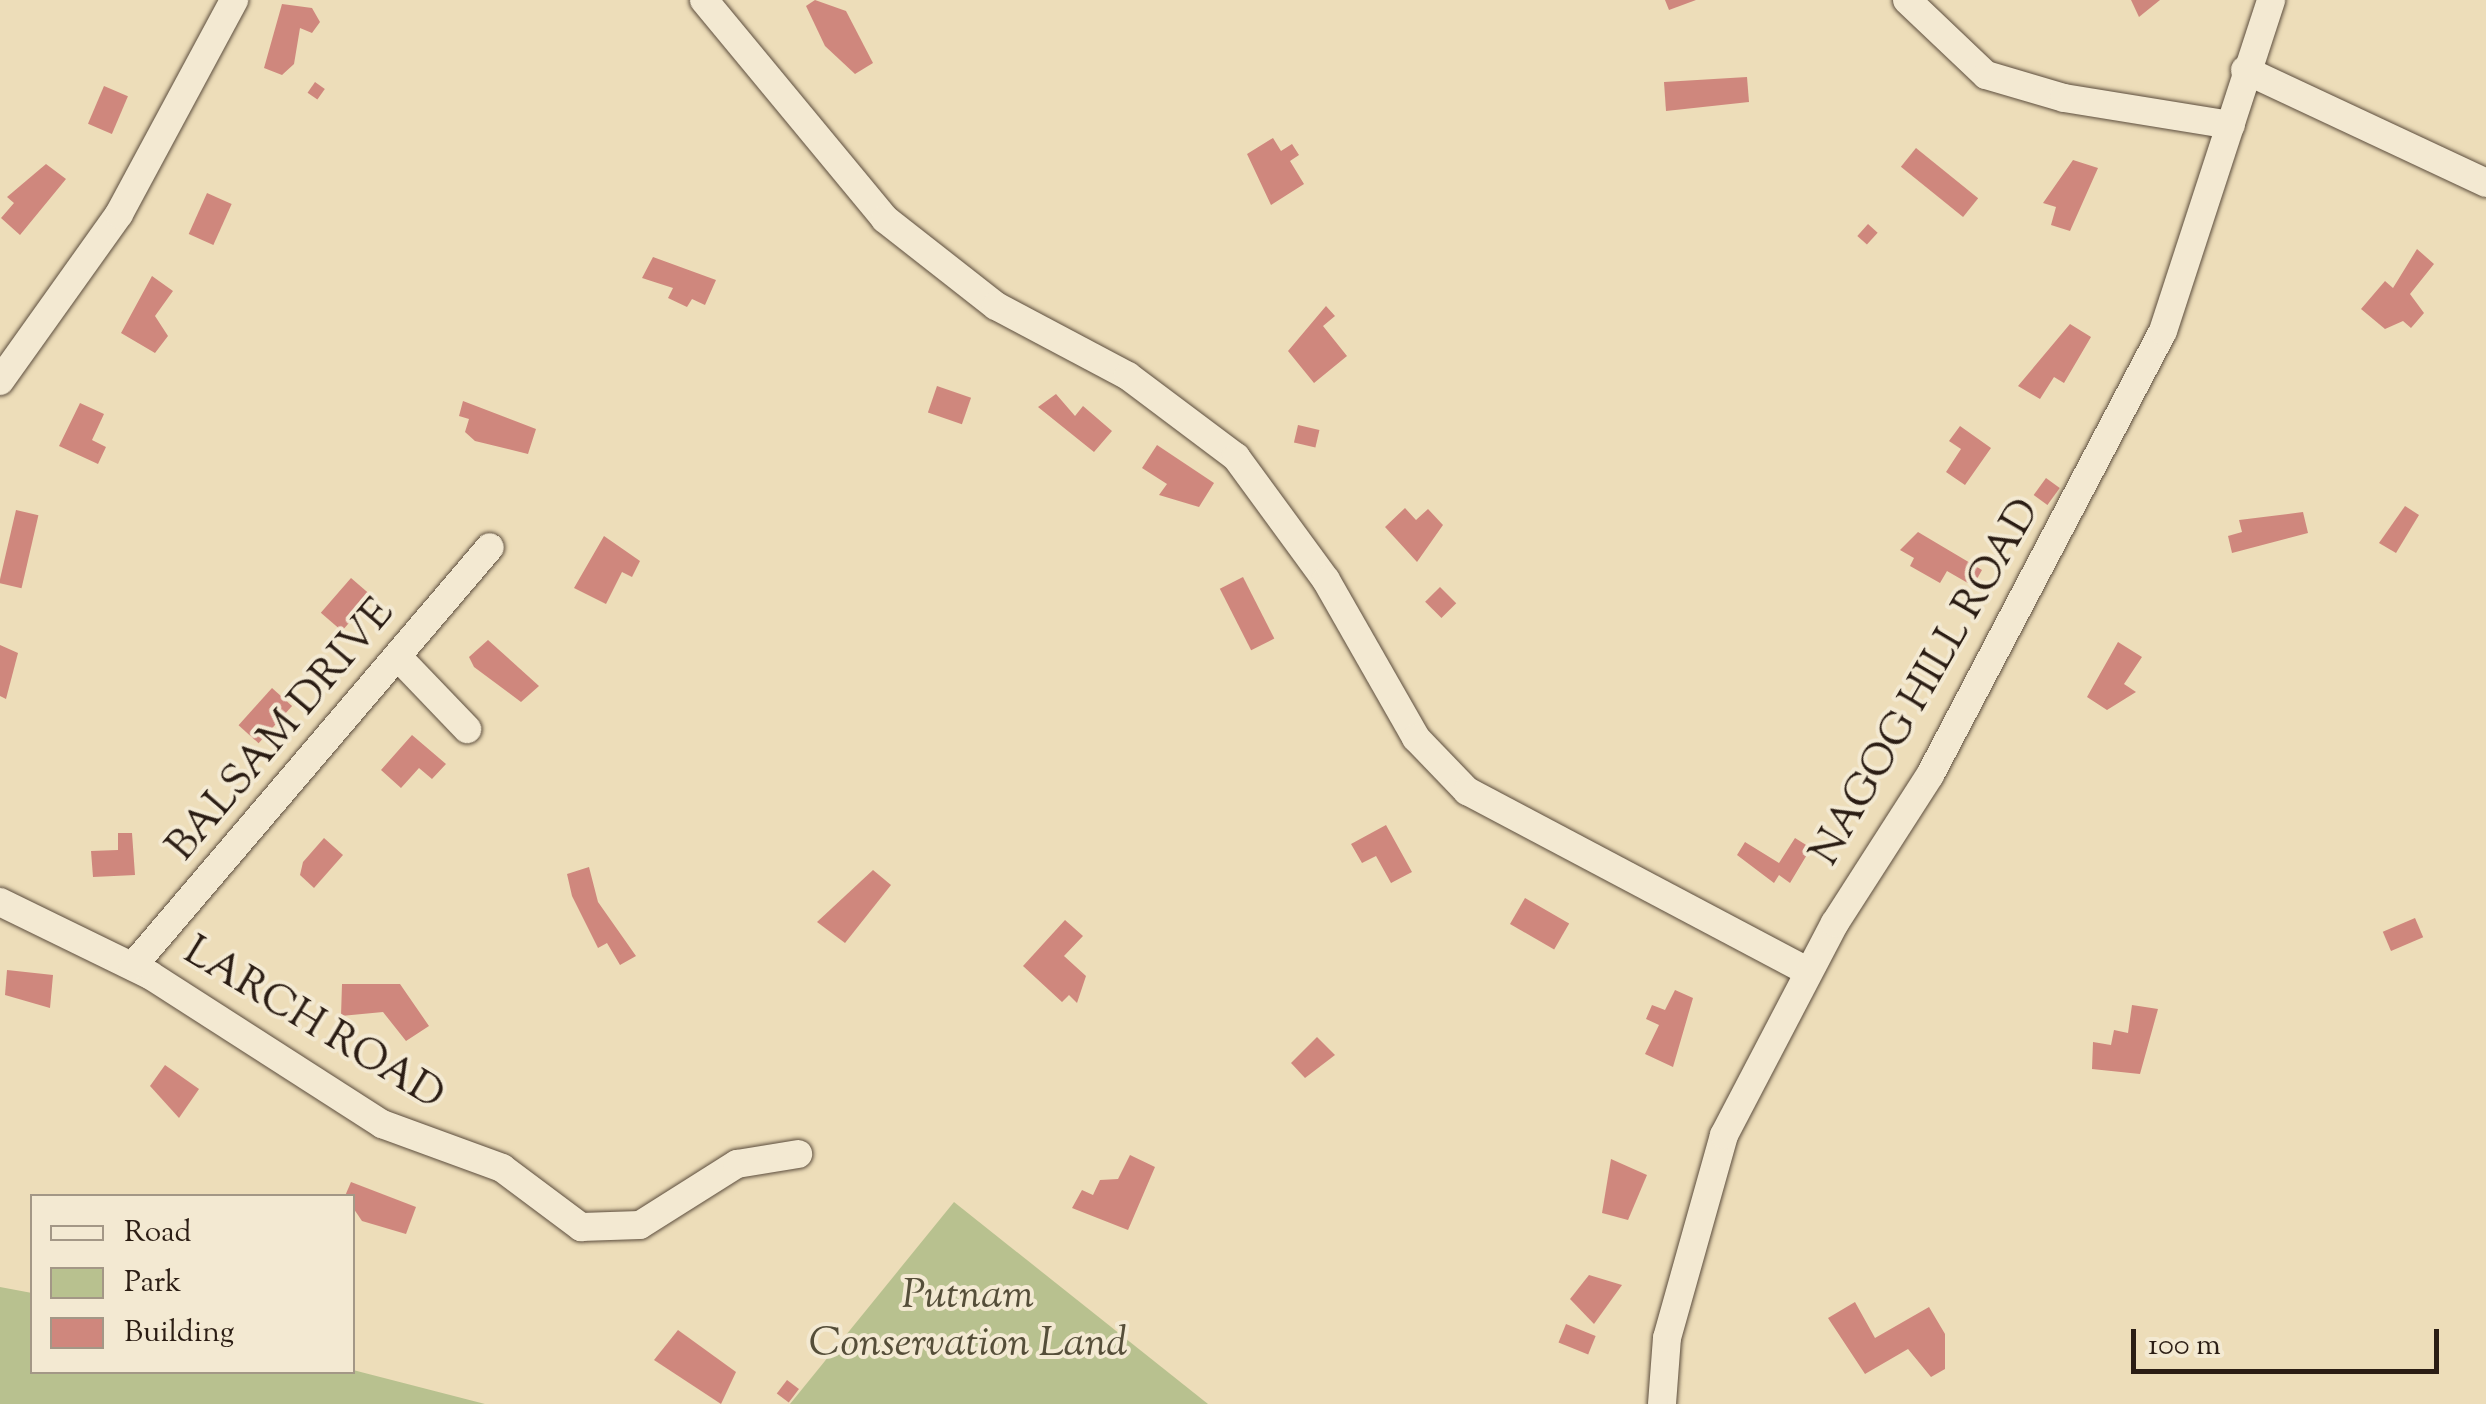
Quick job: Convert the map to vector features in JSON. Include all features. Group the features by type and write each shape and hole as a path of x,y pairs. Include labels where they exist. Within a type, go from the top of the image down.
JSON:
{"street":[{"path":"0,381 120,214 234,0"},
{"path":"704,0 885,218 996,306 1128,376 1236,457 1326,580 1416,738 1468,792 1808,971"},
{"path":"1907,0 1986,75 2064,98 2232,125"},
{"name":"NAGOG HILL ROAD","path":"1662,1404 1667,1338 1724,1135 1808,971 1930,775 2163,330 2271,0"},
{"path":"2245,70 2486,183"},
{"name":"BALSAM DRIVE","path":"133,966 490,547"},
{"path":"398,657 466,729"},
{"name":"LARCH ROAD","path":"0,902 133,966 382,1124 502,1168 581,1226 640,1225 737,1164 798,1154"}],"green space":[{"name":"Putnam Conservation Land","path":"954,1202 1208,1404 790,1404"},
{"path":"0,1287 30,1293 30,1374 355,1374 355,1371 485,1404 0,1404"}],"building":[{"path":"815,0 846,11 873,63 855,74 825,46 806,6"},
{"path":"1665,0 1696,0 1669,10"},
{"path":"2131,0 2160,0 2139,17"},
{"path":"282,4 312,8 320,22 312,33 300,28 294,64 282,75 264,68"},
{"path":"1747,77 1749,102 1666,111 1664,82"},
{"path":"315,82 325,89 317,100 308,93"},
{"path":"104,86 128,96 112,134 88,124"},
{"path":"1273,138 1281,151 1292,144 1299,155 1290,161 1304,184 1271,205 1247,154"},
{"path":"1916,148 1978,198 1963,217 1901,167"},
{"path":"2073,160 2098,168 2070,231 2051,225 2056,207 2043,203"},
{"path":"46,164 66,179 20,235 1,218 14,203 7,197"},
{"path":"207,193 232,204 213,245 189,234"},
{"path":"1868,224 1878,233 1867,245 1857,236"},
{"path":"2417,249 2434,264 2410,294 2424,313 2411,328 2403,321 2385,329 2361,309 2385,281 2393,288"},
{"path":"653,257 716,280 705,305 692,299 687,307 668,298 673,288 642,278"},
{"path":"152,276 173,291 155,316 168,336 155,353 121,333"},
{"path":"1326,306 1335,316 1323,326 1347,356 1314,383 1288,351"},
{"path":"2070,324 2091,337 2064,383 2054,377 2040,399 2018,386"},
{"path":"937,386 971,398 962,424 928,412"},
{"path":"1056,394 1075,416 1083,406 1112,431 1094,452 1038,407"},
{"path":"463,401 536,429 528,454 475,441 465,432 469,419 459,416"},
{"path":"80,403 104,414 92,440 106,447 98,464 59,446"},
{"path":"1298,425 1319,430 1315,447 1294,443"},
{"path":"1960,426 1991,448 1965,485 1946,472 1961,449 1949,441"},
{"path":"1157,445 1214,483 1199,507 1159,495 1167,484 1142,468"},
{"path":"2046,478 2060,488 2047,505 2034,495"},
{"path":"2405,506 2419,515 2396,553 2379,543"},
{"path":"1405,508 1416,520 1428,509 1443,525 1417,562 1385,527"},
{"path":"16,510 38,515 22,588 0,583"},
{"path":"2303,512 2308,533 2232,553 2228,536 2242,532 2239,520"},
{"path":"1918,532 1982,570 1973,586 1947,571 1940,583 1910,566 1914,558 1900,550"},
{"path":"604,536 640,561 632,577 622,572 606,604 574,588"},
{"path":"1243,577 1274,638 1251,650 1220,589"},
{"path":"351,578 372,596 342,631 321,613"},
{"path":"1440,587 1456,603 1441,618 1425,602"},
{"path":"488,640 539,686 521,702 474,667 469,657"},
{"path":"2118,642 2142,657 2124,684 2136,692 2107,710 2087,697"},
{"path":"0,645 18,653 6,699 0,696"},
{"path":"272,688 292,706 259,743 239,725"},
{"path":"412,735 446,764 432,779 419,768 401,788 381,770"},
{"path":"1386,825 1412,872 1391,883 1376,856 1362,863 1351,844"},
{"path":"118,833 132,833 135,875 93,877 91,851 118,850"},
{"path":"324,838 343,855 314,888 300,875 303,862"},
{"path":"1795,838 1811,848 1790,883 1779,875 1774,883 1737,855 1745,842 1779,863"},
{"path":"589,867 598,902 636,956 620,965 607,943 598,948 572,896 567,874"},
{"path":"873,870 891,885 845,943 817,922"},
{"path":"1525,898 1569,924 1554,949 1510,924"},
{"path":"2415,918 2423,937 2391,951 2383,932"},
{"path":"1065,920 1083,936 1064,956 1086,976 1077,1003 1069,995 1062,1002 1023,966"},
{"path":"7,970 53,975 50,1008 5,995"},
{"path":"342,984 400,984 429,1026 406,1041 383,1012 341,1016"},
{"path":"1675,990 1693,998 1673,1067 1645,1054 1659,1025 1646,1019 1652,1005 1665,1010"},
{"path":"2132,1005 2158,1009 2140,1074 2092,1069 2093,1042 2111,1045 2114,1030 2128,1033"},
{"path":"1317,1037 1335,1055 1305,1078 1291,1063"},
{"path":"165,1065 199,1089 179,1118 150,1086"},
{"path":"1130,1155 1155,1167 1128,1230 1072,1208 1082,1190 1093,1195 1100,1180 1118,1179"},
{"path":"1611,1159 1647,1175 1628,1220 1602,1213"},
{"path":"351,1182 416,1207 406,1234 362,1221 355,1211 355,1194 346,1194"},
{"path":"1589,1275 1622,1285 1594,1324 1570,1299"},
{"path":"1855,1302 1875,1338 1929,1307 1945,1334 1945,1369 1931,1377 1908,1349 1865,1374 1828,1318"},
{"path":"1566,1324 1596,1336 1588,1355 1559,1343"},
{"path":"678,1330 736,1372 721,1404 654,1360"},
{"path":"787,1380 799,1389 789,1403 777,1394"}]}
